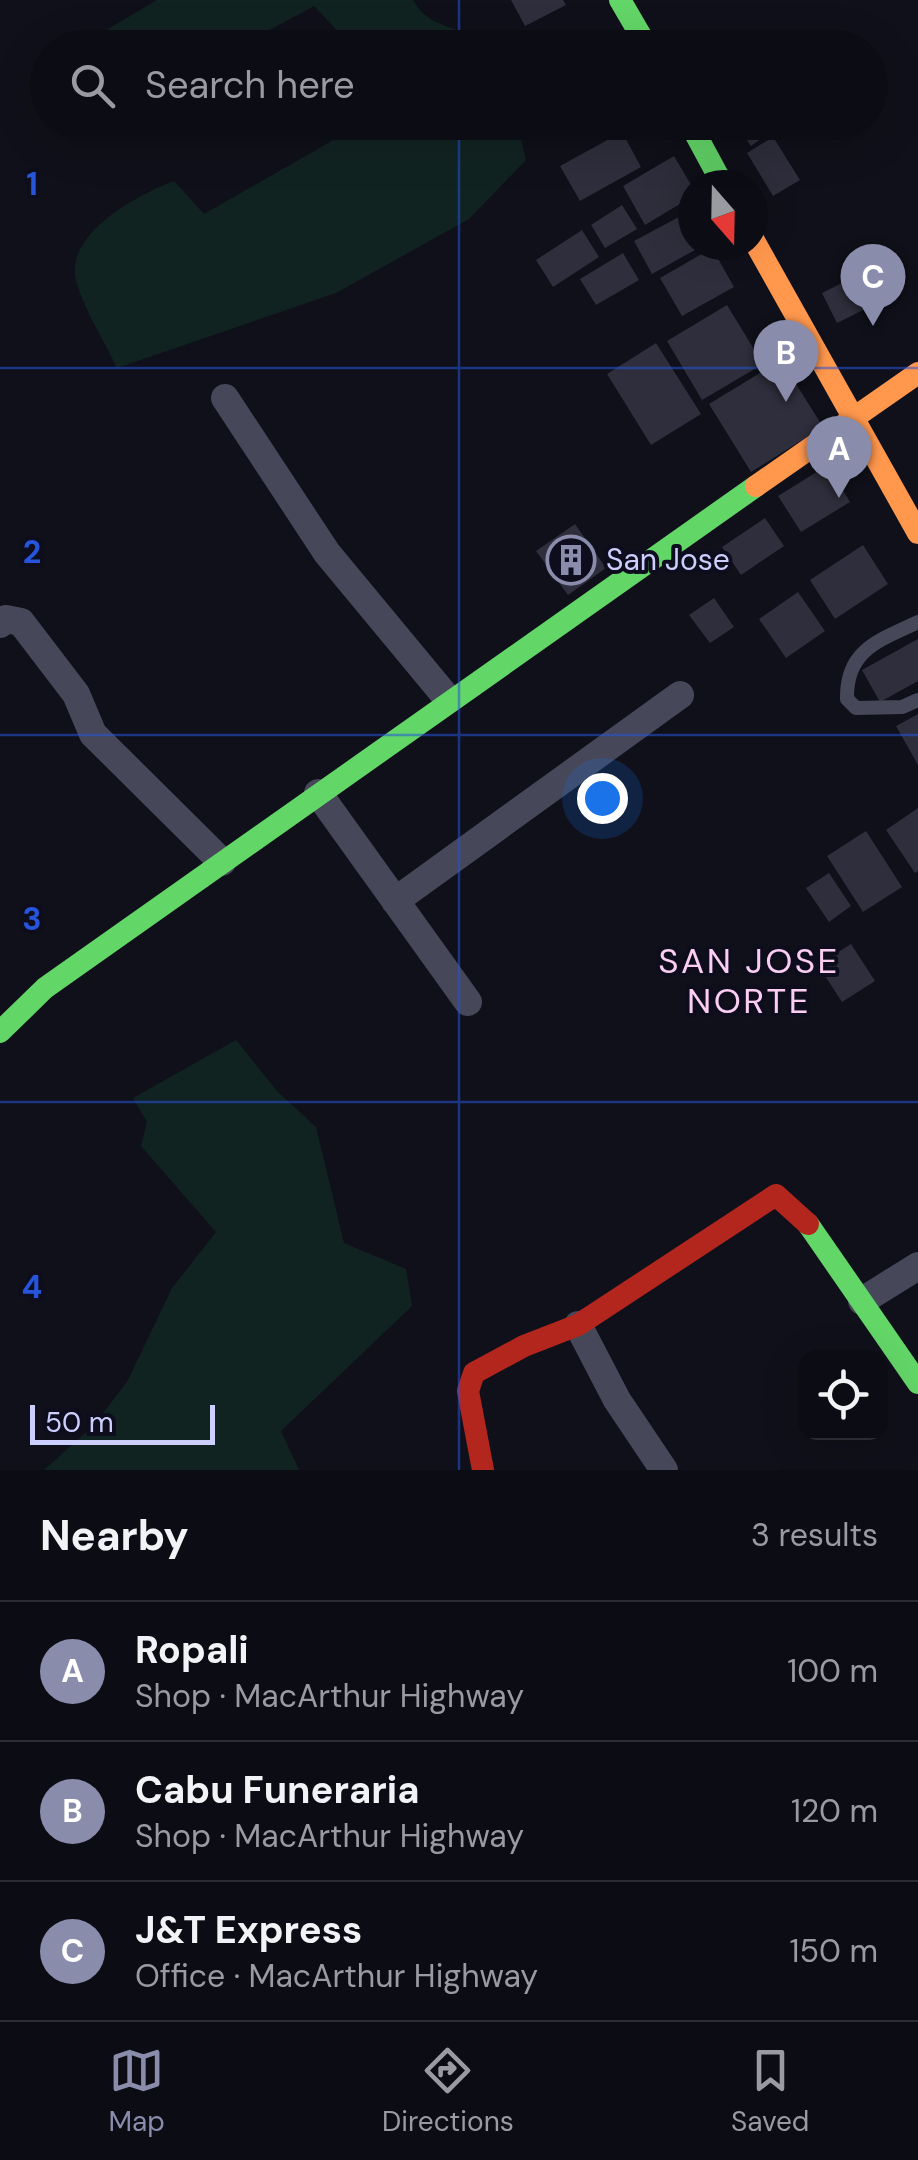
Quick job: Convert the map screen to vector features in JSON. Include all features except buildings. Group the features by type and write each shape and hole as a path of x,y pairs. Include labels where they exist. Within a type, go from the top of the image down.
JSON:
{"main road":[{"path":"620,0 638,30"},
{"path":"699,140 715,170"},
{"path":"764,260 918,533"},
{"path":"0,1032 45,988 448,699 850,416 918,373"},
{"path":"483,1470 468,1390 474,1373 524,1346 578,1326 776,1195 788,1200 918,1383"}],"street":[{"path":"226,398 327,553 448,699"},
{"path":"0,624 6,619 21,622 76,694 93,734 222,862"},
{"path":"396,902 680,696"},
{"path":"318,793 468,1002"},
{"path":"862,1302 918,1266"},
{"path":"578,1326 618,1400 664,1470"}],"lane":[{"path":"918,622 855,657 846,675 847,698 856,708 902,707 918,700"}],"green space":[{"path":"157,0 413,0 429,18 456,30 337,30 314,6 270,30 108,29"},
{"path":"333,140 521,140 526,160 469,219 336,293 117,368 77,284 75,266 80,249 106,219 141,196 174,181 204,214"},
{"path":"236,1040 277,1091 316,1127 344,1243 406,1269 412,1306 281,1431 299,1470 44,1470 93,1426 127,1382 172,1288 216,1232 141,1146 147,1122 133,1098"}],"traffic: fast":[{"path":"620,0 638,30"},
{"path":"699,140 715,170"},
{"path":"0,1032 45,988 756,486"},
{"path":"808,1224 918,1383"}],"traffic: slow":[{"path":"765,260 918,533"},
{"path":"756,486 918,373"}],"traffic: jam":[{"path":"483,1470 468,1391 474,1373 524,1346 578,1325 776,1195 808,1224"}],"place":[{"name":"J&T Express","path":"873,326"},
{"name":"Cabu Funeraria","path":"786,402"},
{"name":"Ropali","path":"839,498"},
{"name":"San Jose","path":"571,560"}],"district":[{"name":"SAN JOSE NORTE","path":"749,981"}]}
